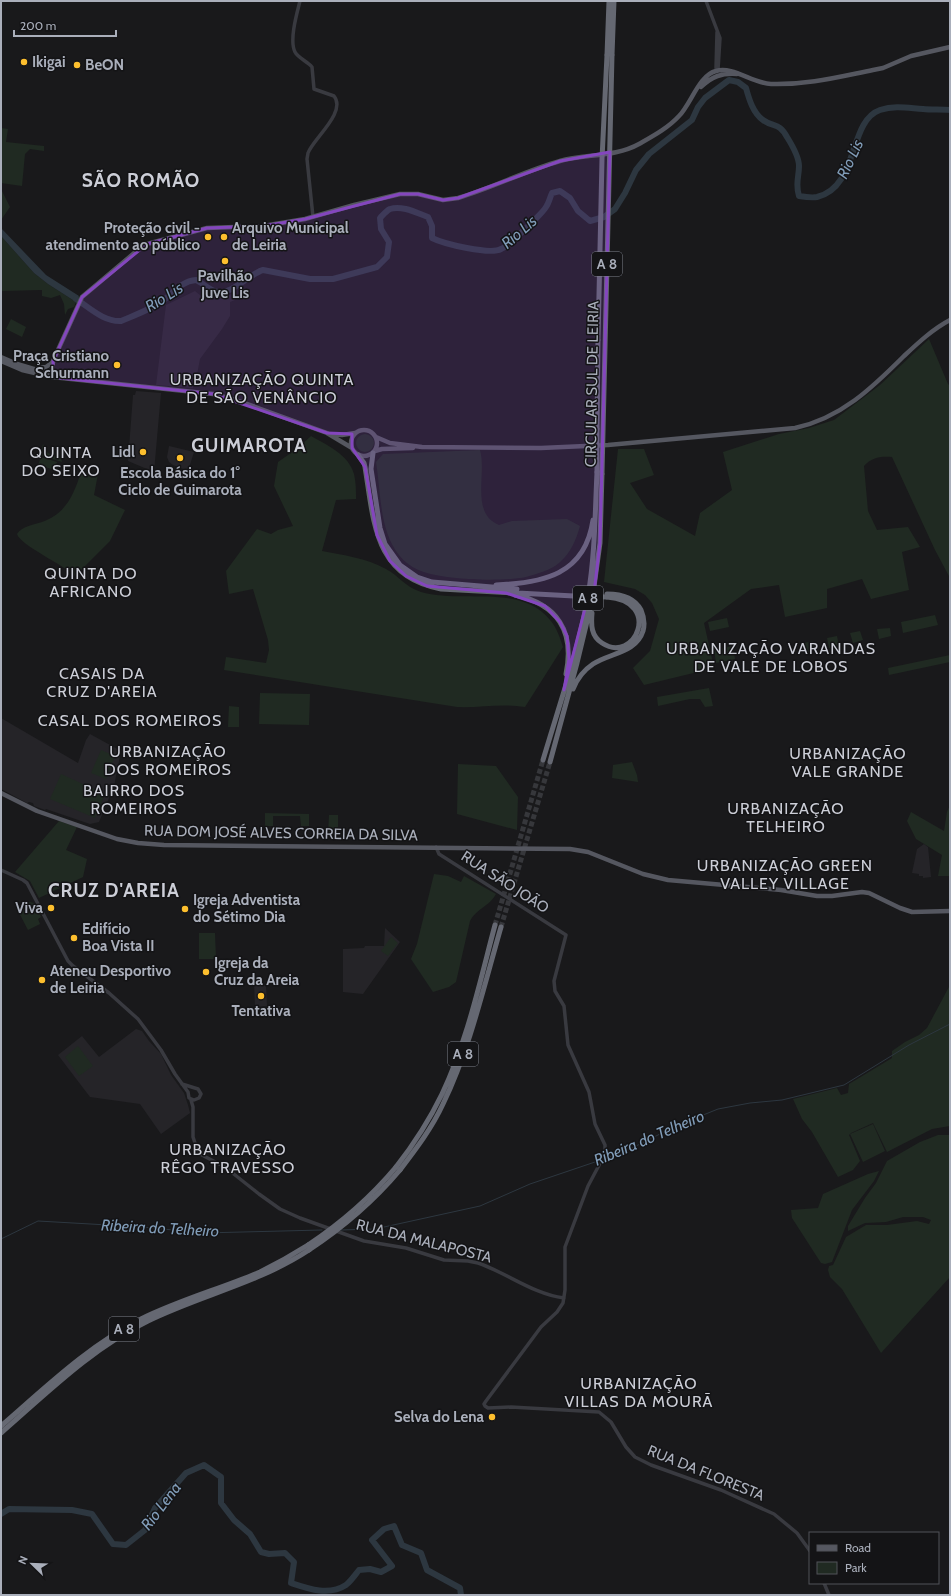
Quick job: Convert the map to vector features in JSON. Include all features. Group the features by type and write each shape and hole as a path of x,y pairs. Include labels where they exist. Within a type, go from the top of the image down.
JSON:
{"highway":[{"name":"CIRCULAR SUL DE LEIRIA","path":"550,762 592,601 600,543 609,1"},
{"name":"CIRCULAR SUL DE LEIRIA","path":"609,55 614,1"},
{"path":"374,452 371,470 380,528 385,544 404,569 424,580 443,584 574,594"},
{"path":"358,455 364,462 376,535 383,551 396,568 412,580 431,587 449,590 625,596 636,603 643,615 643,630 639,639 631,647 599,660 586,670 575,684 564,711"},
{"name":"CIRCULAR SUL DE LEIRIA","path":"543,760 580,633 588,596 594,539 595,503 600,473"},
{"path":"482,587 530,582 552,576 567,568 579,556 588,540 592,527 595,503"},
{"path":"506,593 538,602 550,610 560,622 567,636 569,650 569,659 563,686 564,690"},
{"path":"592,601 593,607 591,624 596,638 606,646 622,647 633,640 637,634 639,628 639,617 635,609 629,603 607,595"},
{"name":"A 8","path":"1,1426 89,1358 128,1332 164,1314 255,1279 293,1261 308,1248 354,1218 377,1196 428,1131 450,1087 467,1042 498,926"},
{"name":"A 8","path":"1,1433 27,1407"}],"main road":[{"path":"57,377 52,372 53,364 82,297 139,249 157,240 207,228 263,226 313,218 354,205 400,194 418,194 443,200 458,198 560,161 629,148 657,133 680,116 696,92 718,72 739,75 765,83 807,83 883,68 911,56 950,47"},
{"path":"1,361 36,374 213,394 236,400 327,433 352,448 358,455 364,456 382,449 422,446 541,448 594,446 760,432 803,426 819,421 851,404 864,394 924,338 950,320"},
{"path":"1,357 17,364 46,372 57,377"},
{"path":"32,368 44,368 53,364"},
{"path":"36,374 46,372 53,364"},
{"path":"327,433 342,435 366,430 376,437 390,442 422,446"},
{"path":"352,448 351,440 357,432"},
{"path":"374,452 377,444 376,437"},
{"name":"RUA DOM JOSÉ ALVES CORREIA DA SILVA","path":"1,793 39,812 117,839 138,843 164,845 576,849 596,855 643,874 668,880 781,890 817,896 832,896 862,892 868,893 912,912 950,911"}],"street":[{"path":"300,1 294,27 293,46 297,54 312,68 314,88 319,92 334,96 337,102 333,117 308,153 313,218"},
{"path":"706,1 720,40 718,72"},
{"name":"RUA SÃO JOÃO","path":"436,847 436,851 439,854 566,935 554,981 554,988 564,1006 568,1045 588,1090 593,1119 604,1143 605,1149 601,1162 586,1190 565,1247 564,1298"},
{"name":"RUA DA MALAPOSTA","path":"1,870 27,883 68,961 109,993 136,1017 157,1043 188,1092 188,1096 194,1100"},
{"path":"182,1084 192,1088 188,1092"},
{"name":"RUA DA MALAPOSTA","path":"192,1088 198,1088 200,1092 200,1096 194,1100 193,1107 193,1137 200,1154 225,1167 272,1204 290,1214 364,1241 406,1248 444,1260 478,1263 530,1288 556,1297 564,1298"},
{"name":"RUA DA FLORESTA","path":"564,1298 559,1309 538,1331 484,1405 488,1408 511,1407 592,1410 599,1412 606,1416 626,1447 640,1460 721,1490 774,1514 796,1533 809,1550"},
{"path":"824,1584 829,1595"}],"highlighted area":[{"path":"610,152 600,543 594,593 589,593 564,690 569,659 567,636 560,622 545,606 506,593 427,586 406,576 390,561 377,535 365,467 352,448 352,434 327,433 213,394 60,378 53,373 53,361 82,297 147,244 207,228 263,226 305,219 400,194 418,194 443,200 458,198 560,161"}],"shaded area":[{"path":"1,228 46,275 79,296 76,302 34,273 1,236"},
{"path":"195,291 206,300 217,300 236,292 235,300 230,302 230,316 200,359 196,380 192,379 191,384 194,385 193,388 156,385 166,305"},
{"path":"136,391 161,393 154,472 128,461 133,395 135,395"},
{"name":"Escola Básica do 1° Ciclo de Guimarota","path":"169,446 194,452 189,468 186,470 169,462 167,457"},
{"path":"1,718 78,763 86,740 90,734 121,751 114,786 99,822 90,824 46,809 45,810 34,806 33,803 27,803 1,789"},
{"path":"924,844 928,847 931,877 923,878 923,876 919,876 919,874 912,873 917,849"},
{"path":"385,928 400,942 363,994 343,992 343,949 364,948 365,946 384,946"},
{"name":"Tentativa","path":"254,983 266,986 267,1006 255,1007"},
{"path":"136,1029 142,1031 161,1054 171,1075 184,1093 190,1113 161,1134 140,1104 90,1097 58,1055 82,1036 99,1057"}],"green space":[{"path":"1,128 8,129 6,142 44,146 44,151 30,149 25,154 22,186 1,183"},
{"path":"1,189 10,207 1,220"},
{"path":"1,236 34,273 76,302 74,307 68,309 65,315 64,304 60,295 51,298 42,296 42,290 1,291"},
{"path":"11,319 26,327 22,337 6,329"},
{"path":"929,339 950,386 950,578 935,550 892,457 880,457 873,459 864,466 868,511 877,530 908,527 920,547 902,552 909,590 871,599 862,579 827,589 827,608 785,617 779,585 751,589 704,623 714,668 644,685 633,668 650,651 659,619 652,603 645,595 635,589 604,582 618,449 644,449 654,475 630,483 647,509 695,536 700,513 732,490 723,452 779,434 809,428 834,420 880,385"},
{"path":"361,434 369,434 374,439 372,450 369,452 361,452 356,447 356,439"},
{"path":"311,436 337,451 347,461 354,474 356,483 356,499 336,500 322,551 371,562 391,572 415,590 421,592 437,595 507,598 523,602 538,609 550,620 558,633 563,647 525,707 508,705 457,707 224,670 226,657 266,663 269,650 268,640 253,589 229,594 226,571 257,529 271,534 278,530 293,526 274,486 278,462 298,448"},
{"path":"43,444 48,453 61,458 62,462 40,455"},
{"path":"480,450 482,460 482,502 485,512 490,519 499,525 512,521 567,519 580,526 570,551 563,559 548,570 516,579 488,580 443,576 421,571 412,566 401,558 392,545 384,522 376,462 383,454"},
{"path":"41,457 57,462 55,470 38,465"},
{"path":"81,472 98,474 94,495 125,510 110,541 75,576 62,566 26,544 17,534 25,527 42,522 57,514 72,495"},
{"path":"935,615 938,625 903,633 901,622"},
{"path":"727,618 729,627 710,631 708,622"},
{"path":"890,628 891,636 879,639 877,629"},
{"path":"860,631 863,640 853,643 850,633"},
{"path":"837,636 839,646 829,648 827,638"},
{"path":"813,641 816,651 805,653 804,643"},
{"path":"733,646 735,659 716,663 714,650"},
{"path":"950,655 950,662 889,675 888,668"},
{"path":"709,688 713,706 705,707 700,699 690,699 658,706 657,697"},
{"path":"260,693 310,694 309,725 259,724"},
{"path":"229,706 239,707 239,727 228,727"},
{"path":"101,750 115,756 106,779 91,773"},
{"path":"632,762 638,782 612,778 613,765"},
{"path":"458,764 496,766 518,797 517,830 457,814"},
{"path":"61,774 105,794 95,818 50,799"},
{"path":"950,805 950,876 938,876 942,855 916,839 907,821 911,812 944,831 947,812"},
{"path":"265,813 309,814 309,826 301,826 300,816 273,816 273,826 265,826"},
{"path":"329,815 338,815 338,835 328,835"},
{"path":"59,821 77,827 66,850 87,859 83,877 39,898 30,881 15,872"},
{"path":"434,874 448,876 461,882 464,876 496,894 490,902 473,916 470,921 456,982 449,987 433,992 411,959 417,944"},
{"path":"30,902 34,903 41,917 38,919 40,924 28,930 17,909 21,909"},
{"path":"199,933 215,933 216,959 199,959"},
{"path":"391,937 398,943 388,956 381,951"},
{"path":"950,985 950,1126 932,1129 887,1152 873,1123 851,1133 849,1135 860,1161 853,1170 838,1177 812,1132 802,1119 793,1099 837,1088 841,1095 848,1093 849,1084 892,1058 892,1051 919,1035 927,1028"},
{"path":"78,1046 93,1066 79,1076 65,1057"},
{"path":"873,1124 885,1151 863,1162 850,1134"},
{"path":"938,1135 950,1135 950,1277 881,1353 842,1289 830,1277 828,1270 829,1266 833,1265 846,1237 866,1225 887,1225 917,1221 929,1224 931,1220 923,1217 903,1217 886,1222 865,1223 848,1231 848,1226 876,1183 887,1161 920,1142"},
{"path":"879,1171 874,1181 852,1210 832,1262 825,1264 821,1263 792,1218 791,1210 818,1208 823,1194 868,1174"}],"waterway":[{"name":"Rio Lis","path":"76,299 103,317 115,321 121,321 154,306 186,282 196,280 212,290 223,292 235,287 263,270 310,279 333,279 377,267 387,257 389,242 381,229 380,218 390,209 395,208 409,210 428,217 432,226 432,238 456,246 487,251 505,247 532,223 548,204 552,193 560,191 570,198 578,211 590,221 604,217 615,209 625,193 636,170 649,154 692,120 698,107 705,98 729,80 738,82 746,88 752,106 757,114 763,120 779,127 784,132 798,159 798,192 799,196 804,197 817,197 830,191 840,181 847,168 863,127 870,116 880,110 896,107 950,110"},
{"name":"Ribeira do Telheiro","path":"604,1159 626,1151 676,1126 718,1109 750,1103 782,1100 844,1085 909,1045 950,1024"},
{"name":"Ribeira do Telheiro","path":"341,1230 375,1229 480,1206 530,1184 601,1160"},
{"name":"Ribeira do Telheiro","path":"1,1239 38,1221 143,1227 203,1233 322,1230"},
{"name":"Rio Lena","path":"1,1514 9,1509 72,1510 92,1514 113,1544 126,1545 145,1530 155,1508 186,1473 204,1465 221,1477 221,1503 234,1520 250,1534 261,1552 269,1554 285,1553 294,1562 291,1583 312,1589 326,1591 333,1590 346,1585 359,1570 370,1569 381,1572 392,1566 372,1540 384,1529 394,1526 402,1545 421,1553 427,1570 460,1588 461,1595"}],"tunnel":[{"path":"495,925 543,760"},
{"path":"501,927 550,762"}],"place":[{"name":"Ikigai","path":"24,62"},
{"name":"BeON","path":"77,65"},
{"name":"Proteção civil - atendimento ao público","path":"208,237"},
{"name":"Arquivo Municipal de Leiria","path":"224,237"},
{"name":"Pavilhão Juve Lis","path":"225,261"},
{"name":"Praça Cristiano Schurmann","path":"117,365"},
{"name":"Lidl","path":"143,452"},
{"name":"Escola Básica do 1° Ciclo de Guimarota","path":"180,458"},
{"name":"Viva","path":"51,908"},
{"name":"Igreja Adventista do Sétimo Dia","path":"185,909"},
{"name":"Edifício Boa Vista II","path":"74,938"},
{"name":"Igreja da Cruz da Areia","path":"206,972"},
{"name":"Ateneu Desportivo de Leiria","path":"42,980"},
{"name":"Tentativa","path":"261,996"},
{"name":"Selva do Lena","path":"492,1417"}],"district":[{"name":"SÃO ROMÃO","path":"141,180"},
{"name":"URBANIZAÇÃO QUINTA DE SÃO VENÂNCIO","path":"262,388"},
{"name":"GUIMAROTA","path":"249,445"},
{"name":"QUINTA DO SEIXO","path":"61,461"},
{"name":"QUINTA DO AFRICANO","path":"91,582"},
{"name":"URBANIZAÇÃO VARANDAS DE VALE DE LOBOS","path":"771,657"},
{"name":"CASAIS DA CRUZ D'AREIA","path":"102,682"},
{"name":"CASAL DOS ROMEIROS","path":"130,720"},
{"name":"URBANIZAÇÃO DOS ROMEIROS","path":"168,760"},
{"name":"URBANIZAÇÃO VALE GRANDE","path":"848,762"},
{"name":"BAIRRO DOS ROMEIROS","path":"134,799"},
{"name":"URBANIZAÇÃO TELHEIRO","path":"786,817"},
{"name":"URBANIZAÇÃO GREEN VALLEY VILLAGE","path":"785,874"},
{"name":"CRUZ D'AREIA","path":"114,890"},
{"name":"URBANIZAÇÃO RÊGO TRAVESSO","path":"228,1158"},
{"name":"URBANIZAÇÃO VILLAS DA MOURÃ","path":"639,1392"}]}
